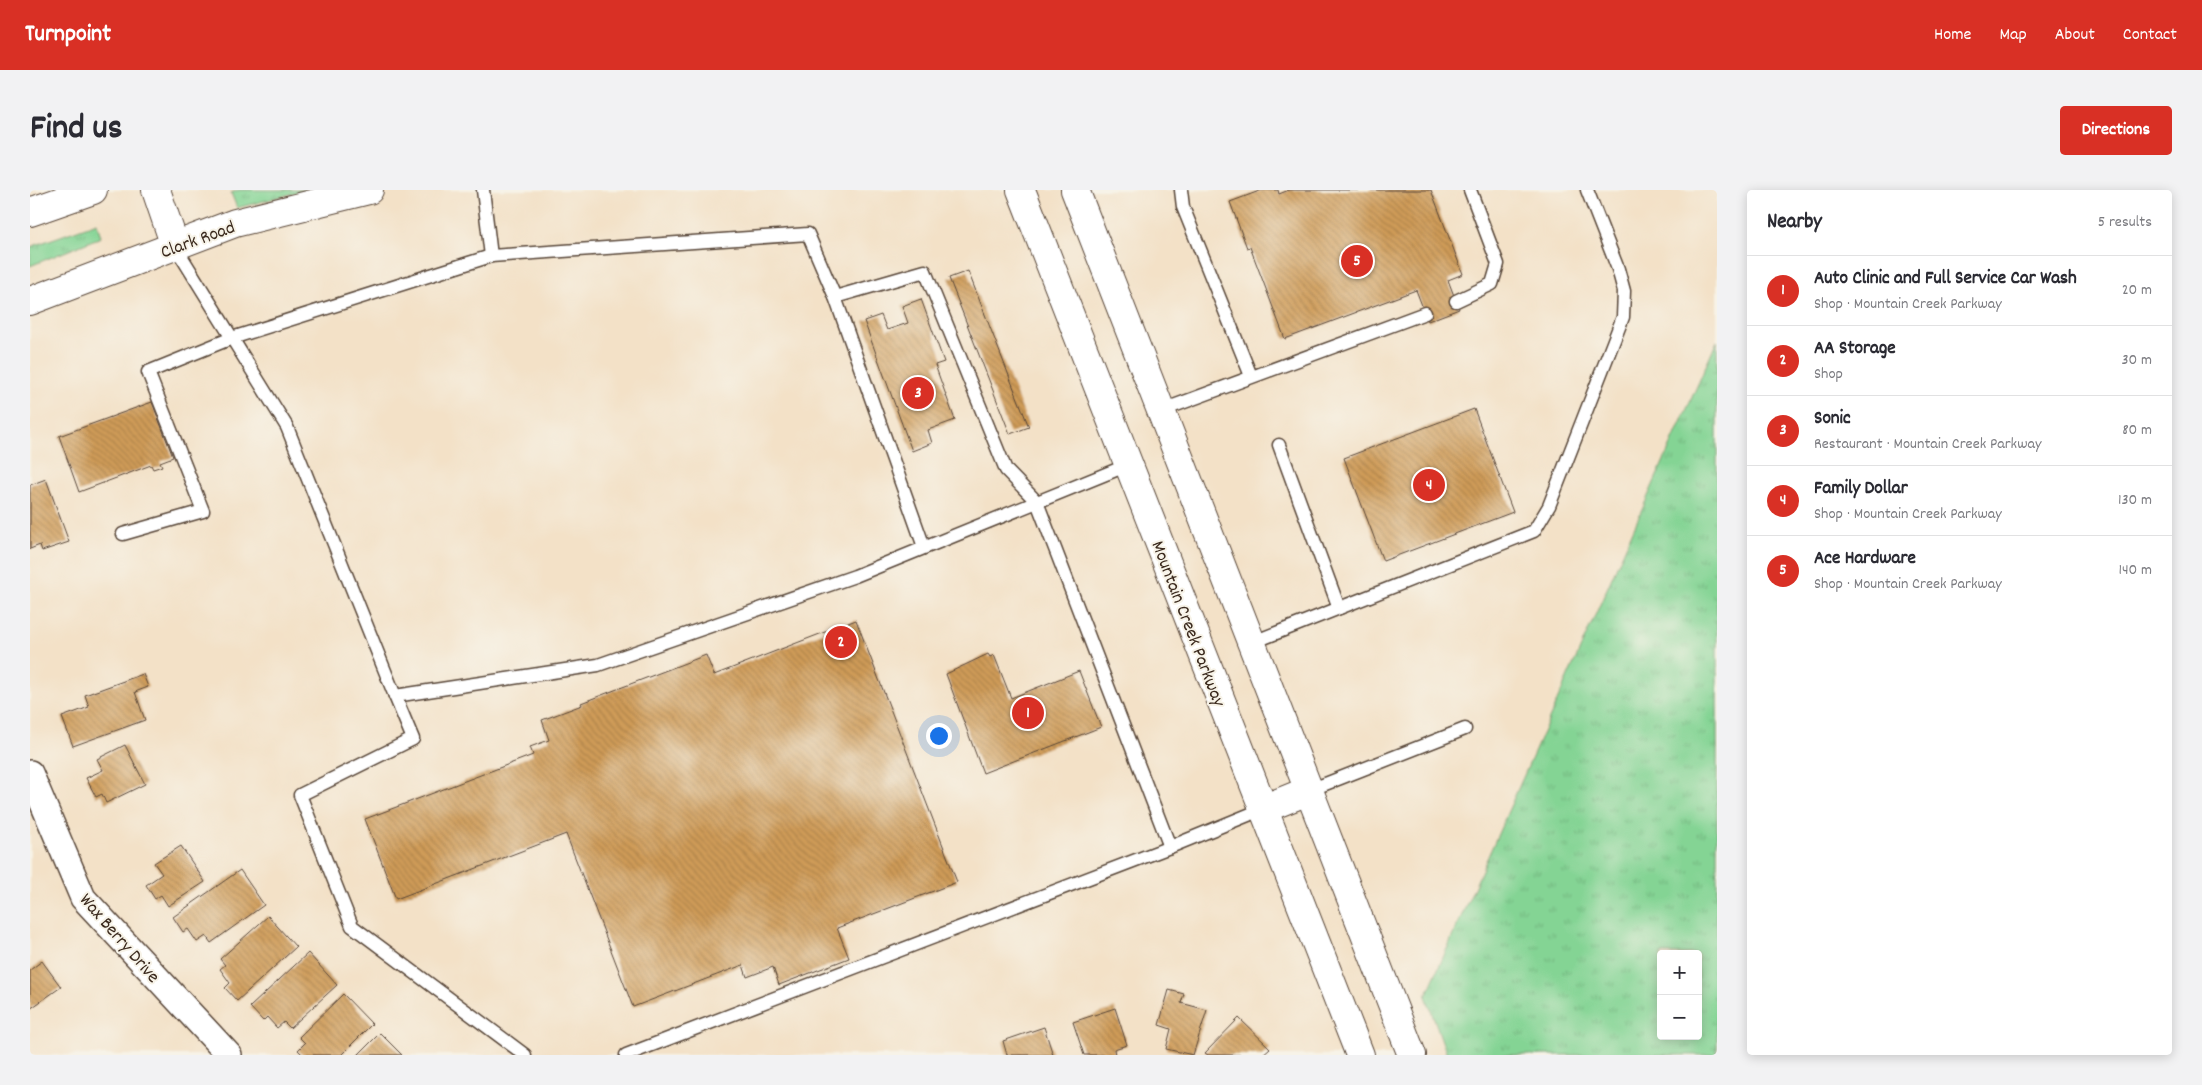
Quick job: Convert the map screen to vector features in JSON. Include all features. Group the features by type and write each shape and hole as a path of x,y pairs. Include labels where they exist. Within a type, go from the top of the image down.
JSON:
{"main road":[{"path":"30,212 93,190"},
{"path":"156,190 175,246"},
{"name":"Clark Road","path":"30,300 235,224 369,190"},
{"name":"Mountain Creek Parkway","path":"1021,190 1360,1055"},
{"path":"1075,190 1412,1055"},
{"path":"1263,809 1310,790"}],"street":[{"name":"Wax Berry Drive","path":"30,773 83,898 229,1055"}],"lane":[{"path":"483,190 491,256"},
{"path":"1181,190 1183,207 1251,376"},
{"path":"1456,301 1492,284 1498,264 1470,190"},
{"path":"1251,643 1534,531 1549,506 1623,317 1624,292 1618,269 1587,190"},
{"path":"123,534 203,511 148,372 232,338 491,256 808,234 835,297 924,547"},
{"path":"175,246 287,427 412,738 300,795 352,926 525,1055"},
{"path":"835,297 924,272 1006,470 1036,502 1170,847"},
{"path":"1160,411 1425,313"},
{"path":"1279,445 1340,608"},
{"path":"395,696 598,665 854,576 1128,465"},
{"path":"1310,790 1465,729"},
{"path":"626,1055 1170,847 1263,809"}],"green space":[{"path":"239,190 306,190 237,208 231,193"},
{"path":"97,223 101,237 30,266 30,247"},
{"path":"1717,341 1717,1055 1447,1055 1426,996"}],"building":[{"path":"1262,190 1278,190 1279,194 1289,190 1431,190 1463,274 1448,280 1459,309 1428,321 1416,290 1285,339 1250,247 1247,248 1230,202"},
{"path":"968,271 1029,427 1010,434 949,278"},
{"path":"921,299 944,362 935,365 955,420 928,430 932,443 912,451 864,321 881,315 887,330 908,323 902,306"},
{"path":"152,402 173,457 160,462 162,466 153,469 151,465 79,492 59,436"},
{"path":"1474,409 1513,512 1383,561 1344,458"},
{"path":"46,479 69,542 42,551 40,545 30,549 30,485"},
{"path":"856,620 957,882 837,928 849,958 779,985 773,967 747,977 743,965 633,1007 566,834 396,899 365,819 533,755 530,747 549,740 542,720 582,705 581,703 706,655 714,675"},
{"path":"988,654 990,657 994,655 1011,698 1079,671 1101,727 983,773 946,674"},
{"path":"143,674 148,687 135,692 145,720 73,746 62,717 89,707 85,695"},
{"path":"125,745 145,784 106,803 102,794 96,797 86,778 103,770 97,759"},
{"path":"181,846 205,882 168,906 161,895 155,899 146,885 162,874 154,863"},
{"path":"240,870 264,905 211,943 206,936 197,942 188,929 183,932 173,917"},
{"path":"268,916 296,947 237,1001 225,988 230,983 220,969 225,965 220,959"},
{"path":"308,953 337,985 290,1028 284,1022 277,1028 267,1017 263,1021 250,1007"},
{"path":"42,961 61,987 30,1009 30,970"},
{"path":"1169,990 1184,994 1181,1003 1207,1010 1193,1055 1166,1049 1171,1029 1159,1025"},
{"path":"343,994 372,1024 341,1055 303,1055 298,1050 305,1043 299,1037"},
{"path":"1115,1008 1127,1045 1114,1049 1115,1055 1084,1055 1073,1022"},
{"path":"1239,1018 1270,1048 1262,1055 1208,1055 1205,1053"},
{"path":"1044,1027 1053,1055 1007,1055 1003,1041"},
{"path":"380,1033 402,1055 358,1055"}],"place":[{"name":"Ace Hardware","path":"1357,261"},
{"name":"Sonic","path":"918,393"},
{"name":"Family Dollar","path":"1429,485"},
{"name":"AA Storage","path":"841,642"},
{"name":"Auto Clinic and Full Service Car Wash","path":"1028,713"}]}
